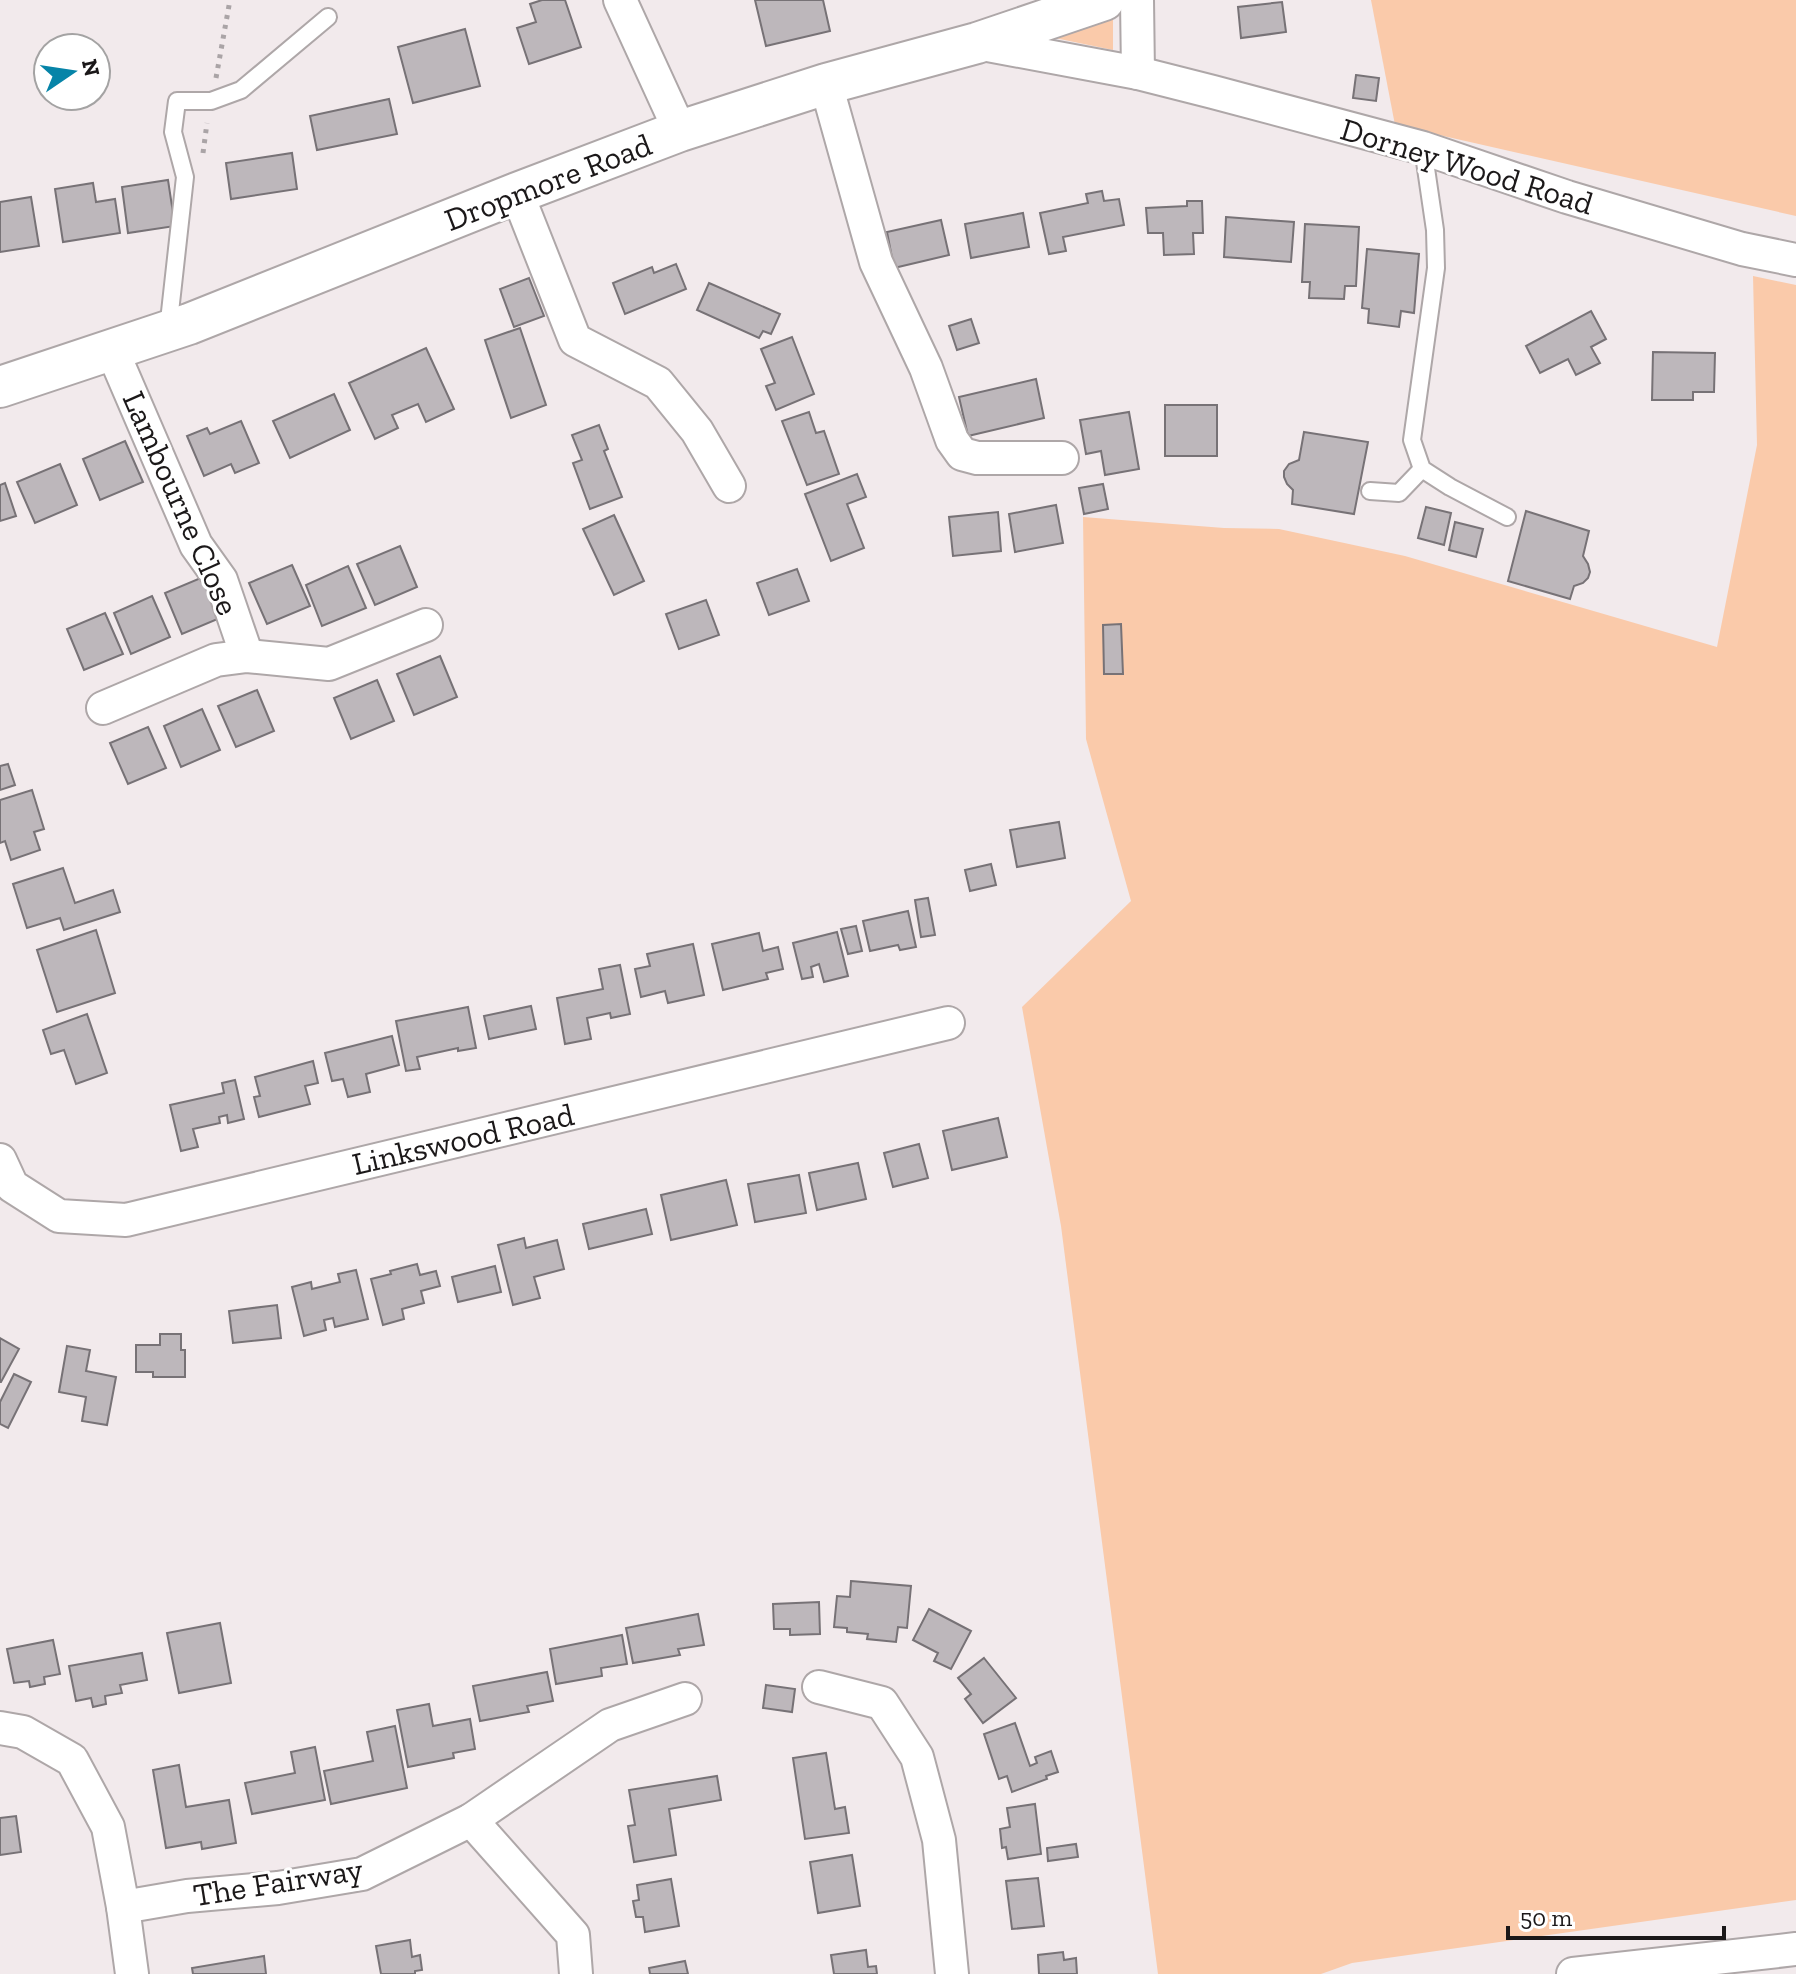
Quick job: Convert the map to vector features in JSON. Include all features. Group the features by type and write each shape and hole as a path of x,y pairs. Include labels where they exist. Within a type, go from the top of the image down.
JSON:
{"street":[{"path":"620,0 680,131"},
{"name":"Dropmore Road","path":"0,387 189,324 680,131 826,84 977,43 1104,0"},
{"path":"1137,0 1138,73"},
{"name":"Dorney Wood Road","path":"977,43 1138,73 1423,148 1596,206 1742,249 1796,260"},
{"path":"826,84 876,262 926,368 952,440 962,454 977,458 1062,458"},
{"path":"517,193 575,340 658,383 697,431 729,486"},
{"name":"Lambourne Close","path":"112,350 196,545 221,580 247,656"},
{"name":"Lambourne Close","path":"103,708 216,660 247,656 329,664 426,625"},
{"name":"Linkswood Road","path":"0,1160 12,1186 59,1216 126,1220 949,1023"},
{"path":"819,1687 882,1703 917,1757 939,1840 952,1974"},
{"name":"The Fairway","path":"123,1907 362,1874 471,1820 610,1725 685,1699"},
{"path":"0,1728 23,1732 72,1760 108,1827 132,1974"},
{"path":"471,1820 573,1935 576,1974"},
{"path":"1573,1974 1796,1949"}],"lane":[{"path":"168,331 185,177 173,132 177,101 211,101 241,90 328,17"},
{"path":"1423,148 1435,230 1436,268 1412,440 1422,469 1507,517"},
{"path":"1370,491 1399,493 1422,469"}],"path":[{"path":"201,165 230,0"}],"shaded area":[{"path":"1371,0 1796,0 1796,216 1395,125"},
{"path":"1113,17 1113,50 1050,37"},
{"path":"1753,276 1796,285 1796,1900 1352,1963 1321,1974 1158,1974 1061,1226 1022,1007 1131,901 1086,739 1083,517 1279,529 1405,556 1717,647 1757,445"}],"building":[{"path":"542,0 565,0 581,47 529,64 517,28 536,22 530,4"},
{"path":"755,0 823,0 830,31 766,46"},
{"path":"1282,2 1286,32 1241,38 1238,7"},
{"path":"465,29 480,86 413,103 398,47"},
{"path":"1356,75 1379,78 1376,101 1353,98"},
{"path":"389,99 397,134 317,150 310,116"},
{"path":"292,153 297,189 231,199 226,163"},
{"path":"168,180 175,226 128,233 122,187"},
{"path":"93,183 96,202 115,199 120,233 63,242 55,189"},
{"path":"1102,191 1104,201 1119,199 1124,225 1063,237 1066,251 1049,254 1040,213 1088,203 1086,194"},
{"path":"31,197 39,246 0,252 0,202"},
{"path":"1187,201 1202,201 1203,233 1193,233 1194,254 1164,255 1163,233 1148,233 1146,208 1187,206"},
{"path":"1023,213 1029,247 971,258 965,224"},
{"path":"1226,217 1294,222 1291,262 1224,257"},
{"path":"941,220 949,255 894,268 887,232"},
{"path":"1305,224 1359,227 1356,286 1345,286 1344,299 1309,298 1310,282 1302,282"},
{"path":"1367,249 1419,254 1414,313 1401,311 1399,327 1368,323 1369,309 1362,308"},
{"path":"676,264 686,289 625,314 613,283 652,267 654,273"},
{"path":"529,278 544,316 514,327 500,289"},
{"path":"709,283 780,314 771,334 763,331 759,338 697,310"},
{"path":"1591,311 1606,339 1591,347 1600,363 1576,375 1568,359 1540,373 1526,346"},
{"path":"971,319 979,343 957,350 949,326"},
{"path":"520,328 546,405 511,418 485,340"},
{"path":"792,337 814,394 776,410 766,386 775,383 761,349"},
{"path":"426,348 454,409 426,422 418,404 392,415 398,428 375,439 349,383"},
{"path":"1653,352 1715,353 1714,392 1693,392 1693,400 1652,400"},
{"path":"1036,379 1044,418 968,436 959,397"},
{"path":"334,394 350,430 290,458 273,421"},
{"path":"1165,405 1217,405 1217,456 1165,456"},
{"path":"809,412 816,433 824,431 839,474 807,485 782,421"},
{"path":"1129,412 1139,469 1105,475 1101,451 1086,454 1080,420"},
{"path":"241,421 259,463 235,473 231,464 204,476 187,436 207,428 210,434"},
{"path":"599,425 608,449 604,451 622,497 590,509 573,463 582,460 572,435"},
{"path":"1304,432 1368,442 1354,514 1292,504 1293,490 1287,484 1284,471 1289,464 1299,460"},
{"path":"125,441 143,482 100,500 83,459"},
{"path":"60,464 77,505 35,523 17,482"},
{"path":"857,474 866,497 847,504 864,548 831,561 805,494"},
{"path":"5,483 16,516 0,521 0,485"},
{"path":"1103,484 1108,509 1084,514 1079,488"},
{"path":"1056,505 1063,543 1015,552 1009,514"},
{"path":"1426,507 1451,513 1444,545 1418,538"},
{"path":"1526,511 1589,531 1583,556 1590,572 1583,583 1574,586 1570,599 1508,581"},
{"path":"998,512 1001,551 953,556 949,517"},
{"path":"614,515 644,581 614,595 583,529"},
{"path":"1455,522 1483,529 1476,557 1449,550"},
{"path":"400,546 417,587 375,605 357,564"},
{"path":"292,565 310,606 267,624 249,583"},
{"path":"348,566 366,608 322,626 306,585"},
{"path":"797,569 809,601 769,615 757,583"},
{"path":"203,577 220,618 182,634 165,593"},
{"path":"152,596 170,637 131,654 114,613"},
{"path":"706,600 719,635 679,649 666,614"},
{"path":"105,613 123,654 84,670 67,629"},
{"path":"1121,624 1123,674 1104,674 1103,625"},
{"path":"440,656 457,697 414,715 397,674"},
{"path":"377,680 394,721 351,739 334,698"},
{"path":"257,690 274,731 236,747 218,706"},
{"path":"202,709 220,750 181,767 164,726"},
{"path":"148,727 166,768 128,784 110,743"},
{"path":"8,764 15,785 0,790 0,766"},
{"path":"32,790 44,829 34,832 40,850 11,860 5,841 0,843 0,800"},
{"path":"1059,822 1065,858 1017,867 1010,830"},
{"path":"991,864 996,885 970,891 965,870"},
{"path":"63,868 75,903 113,890 120,912 64,930 60,918 27,928 13,884"},
{"path":"928,898 935,935 921,937 915,900"},
{"path":"908,911 916,947 900,950 898,945 870,951 863,921"},
{"path":"856,926 862,951 848,954 841,929"},
{"path":"96,930 115,993 57,1012 37,950"},
{"path":"837,932 848,976 824,982 819,964 811,967 813,977 802,979 793,943"},
{"path":"759,933 763,951 778,947 783,969 766,973 768,979 723,990 712,944"},
{"path":"693,944 704,995 668,1003 665,991 641,997 635,969 650,966 647,954"},
{"path":"620,965 630,1014 611,1018 610,1013 587,1018 591,1039 565,1044 557,998 603,989 599,969"},
{"path":"531,1006 536,1029 489,1039 484,1016"},
{"path":"468,1007 476,1048 458,1051 458,1048 417,1057 420,1069 406,1071 396,1021"},
{"path":"87,1014 107,1073 76,1084 64,1050 51,1054 43,1030"},
{"path":"392,1036 399,1065 366,1074 370,1092 348,1097 343,1079 332,1081 325,1053"},
{"path":"313,1061 318,1083 305,1086 310,1104 259,1117 254,1097 260,1096 255,1077"},
{"path":"235,1080 244,1119 228,1123 227,1115 219,1117 220,1123 193,1129 198,1147 181,1151 170,1105 224,1093 222,1083"},
{"path":"998,1118 1007,1157 952,1170 943,1131"},
{"path":"919,1144 928,1178 893,1187 884,1153"},
{"path":"858,1163 866,1199 817,1210 809,1173"},
{"path":"799,1175 806,1213 755,1222 748,1184"},
{"path":"726,1180 737,1225 671,1240 661,1195"},
{"path":"646,1209 652,1234 589,1249 583,1224"},
{"path":"524,1238 526,1248 557,1240 564,1269 534,1277 540,1298 513,1305 498,1245"},
{"path":"417,1264 420,1275 436,1271 440,1286 421,1291 424,1303 402,1309 404,1319 383,1325 371,1279"},
{"path":"495,1266 501,1292 458,1302 452,1277"},
{"path":"356,1270 368,1319 335,1327 333,1318 324,1320 326,1330 304,1336 292,1287 311,1282 312,1289 340,1282 338,1274"},
{"path":"277,1305 281,1338 233,1343 229,1311"},
{"path":"160,1334 181,1334 181,1350 185,1350 185,1377 153,1377 153,1372 136,1372 136,1345 160,1345"},
{"path":"0,1338 19,1349 1,1382 0,1382"},
{"path":"67,1346 90,1350 86,1371 116,1377 107,1425 82,1421 86,1397 59,1392"},
{"path":"14,1374 31,1382 8,1428 0,1424 0,1402"},
{"path":"851,1581 911,1586 907,1628 898,1627 896,1642 867,1639 868,1634 834,1627 837,1596 850,1597"},
{"path":"819,1602 820,1634 790,1635 790,1629 774,1629 773,1604"},
{"path":"929,1609 971,1631 951,1669 934,1661 938,1653 913,1640"},
{"path":"698,1614 704,1645 678,1649 680,1655 633,1663 626,1628"},
{"path":"220,1623 231,1683 179,1693 167,1633"},
{"path":"622,1635 627,1664 601,1668 602,1676 556,1684 550,1649"},
{"path":"53,1640 60,1674 44,1677 45,1684 30,1687 29,1681 14,1683 7,1649"},
{"path":"142,1653 147,1680 120,1685 122,1693 105,1696 106,1704 93,1707 91,1698 76,1701 69,1666"},
{"path":"984,1658 1016,1698 983,1723 965,1699 971,1694 958,1678"},
{"path":"547,1672 553,1701 527,1706 529,1712 480,1721 473,1686"},
{"path":"766,1685 795,1689 792,1712 763,1708"},
{"path":"429,1704 433,1726 470,1719 475,1749 453,1753 454,1758 408,1767 397,1710"},
{"path":"1015,1723 1030,1766 1037,1763 1035,1757 1051,1751 1058,1772 1012,1792 1007,1776 999,1779 984,1734"},
{"path":"395,1726 407,1788 331,1804 324,1771 373,1761 367,1732"},
{"path":"315,1747 325,1800 252,1814 245,1783 295,1773 291,1752"},
{"path":"826,1753 835,1809 845,1807 849,1833 805,1839 793,1758"},
{"path":"179,1765 186,1807 229,1800 236,1843 202,1849 201,1842 166,1848 153,1770"},
{"path":"717,1776 721,1800 669,1809 676,1855 634,1862 628,1826 635,1825 629,1790"},
{"path":"1035,1804 1041,1854 1008,1859 1006,1847 1002,1848 1000,1829 1010,1827 1007,1808"},
{"path":"16,1816 21,1852 0,1855 0,1818"},
{"path":"1076,1844 1078,1857 1048,1861 1047,1848"},
{"path":"852,1855 860,1906 818,1913 810,1862"},
{"path":"1038,1878 1044,1926 1012,1929 1006,1881"},
{"path":"671,1879 679,1926 645,1932 643,1917 636,1917 633,1901 639,1900 637,1885"},
{"path":"410,1940 412,1957 420,1955 422,1970 415,1971 415,1974 381,1974 376,1946"},
{"path":"866,1950 868,1967 876,1966 877,1974 834,1974 831,1955"},
{"path":"1063,1952 1064,1960 1076,1958 1077,1974 1039,1974 1038,1955"},
{"path":"264,1956 266,1974 193,1974 192,1968"},
{"path":"685,1961 688,1974 650,1974 649,1968"}]}
